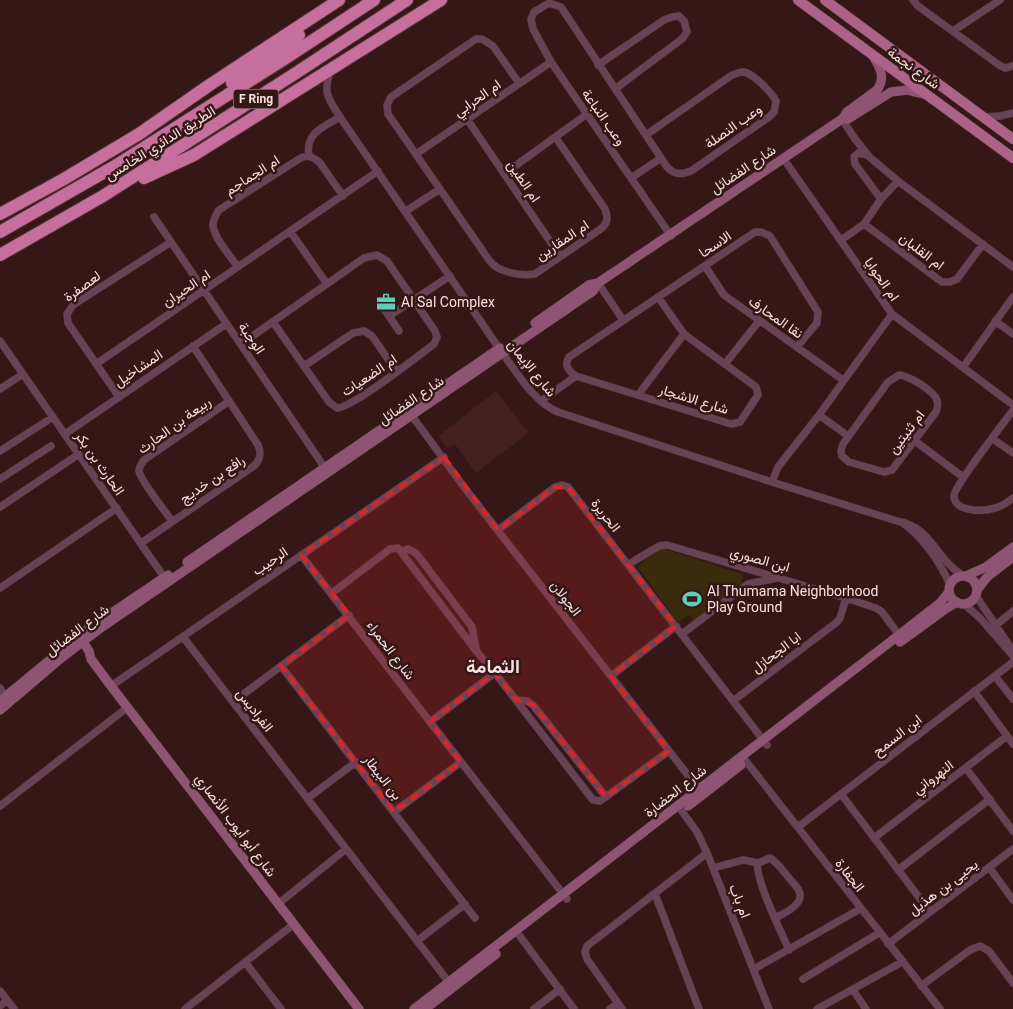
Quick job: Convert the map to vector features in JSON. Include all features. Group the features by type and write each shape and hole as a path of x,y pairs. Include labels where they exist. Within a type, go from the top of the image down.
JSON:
{"highway":[{"path":"0,214 64,179 139,134 339,0"},
{"path":"171,131 224,89 347,0"},
{"name":"الطريق الدائري الخامس","path":"0,232 115,166 374,0"},
{"name":"الطريق الدائري الخامس","path":"0,255 103,196 296,74 407,0"},
{"path":"103,196 194,155 442,0"}],"main road":[{"name":"شارع نجمة","path":"798,0 1013,158"},
{"name":"شارع نجمة","path":"825,0 1013,140"}],"street":[{"path":"913,0 918,6 999,65 1005,68 1012,67"},
{"path":"953,30 1000,0"},
{"name":"وعب النصلة","path":"538,8 549,3 561,7 598,65 671,172 677,174 691,171 769,117 776,107 776,101 774,95 749,74 739,72 729,76 646,135"},
{"name":"وعب النباعة","path":"538,8 532,15 531,23 551,62 670,236"},
{"path":"598,65 664,20 680,16 684,21 687,32 682,39 615,89"},
{"name":"ام المقارين","path":"519,83 492,46 482,39 470,42 407,86 388,100 386,109 496,268 527,275 535,274 602,228 607,220 605,209 556,138"},
{"name":"شارع الفضائل","path":"0,710 5,699 78,641 147,596 327,471 412,416 472,375 473,370 593,291 598,284 842,119 847,112 881,85 882,75 871,53"},
{"name":"ام الحرابي","path":"416,154 551,62"},
{"name":"شارع الإيمان","path":"330,71 326,88 329,99 340,116 501,351 531,391 552,410 772,482 915,526 949,565 964,576"},
{"name":"شارع الفضائل","path":"842,119 848,119 884,96 896,91 907,90 928,95"},
{"path":"983,117 1013,113"},
{"path":"504,174 587,114"},
{"path":"340,116 313,134 309,140 309,156 320,162 343,196"},
{"name":"ام الطين","path":"468,119 560,256"},
{"path":"842,119 870,157 898,181 1013,267"},
{"path":"870,157 858,153 853,161 882,199"},
{"name":"ام الجماجم","path":"238,267 215,234 212,226 219,210 299,159 309,156"},
{"path":"631,178 660,158"},
{"name":"ام الحوايا","path":"783,158 892,314 1013,404"},
{"name":"ام الحيران","path":"96,364 204,292 378,171"},
{"path":"841,240 864,224 898,181"},
{"path":"406,211 440,189"},
{"name":"الوجبة","path":"154,216 327,471"},
{"name":"ام القلبان","path":"864,224 942,282 946,283 957,279 983,244"},
{"path":"290,231 327,284"},
{"name":"الاسحا","path":"576,376 568,369 567,362 570,357 756,232 766,233 770,236 818,312 817,323 797,347"},
{"name":"لعصفرة","path":"119,396 68,323 69,310 73,305 171,242"},
{"name":"ام الضعيات","path":"241,344 364,258 377,255 387,261 414,299 435,331 436,341 397,372 342,408 337,408 329,402 273,322"},
{"name":"نقا المحارف","path":"705,266 724,295 843,380"},
{"path":"389,316 450,276"},
{"path":"78,641 164,577 327,471 431,395 501,351 532,326 589,286 598,284 624,320"},
{"name":"شارع الاشجار","path":"576,376 732,424 740,422 758,395 756,387 684,334 658,297"},
{"path":"964,366 1013,297"},
{"path":"380,304 400,331"},
{"path":"772,482 778,467 819,415 892,314"},
{"path":"725,364 759,321"},
{"path":"995,321 1013,334"},
{"name":"المشاخيل","path":"65,434 226,324"},
{"path":"304,366 353,333 364,331 372,336 397,372"},
{"path":"638,395 684,334"},
{"name":"الحارث بن بكر","path":"0,341 164,577"},
{"name":"رافع بن خديج","path":"141,543 259,461 261,456 258,445 193,346"},
{"path":"0,389 23,374"},
{"name":"ام ثنيتين","path":"899,375 911,378 933,394 938,402 936,412 916,441 895,468 889,472 845,460 842,456 841,447 848,436 888,382 899,375"},
{"path":"541,401 576,376"},
{"path":"412,416 412,412 429,399 431,395"},
{"name":"ربيعة بن الحارث","path":"172,521 142,478 139,469 140,465 144,460 228,402"},
{"path":"1013,410 954,492 958,505 964,508 995,509 1013,498"},
{"path":"819,415 848,436"},
{"name":"الجولان","path":"412,416 444,457 464,487 701,792"},
{"path":"0,450 53,417"},
{"path":"993,439 1013,453"},
{"path":"916,441 963,477"},
{"path":"0,479 51,446"},
{"path":"0,507 79,454"},
{"name":"الرحيب","path":"111,686 444,457"},
{"name":"الحريرة","path":"498,530 555,487 562,485 568,487 765,743"},
{"path":"0,588 117,508"},
{"name":"شارع الإيمان","path":"897,521 913,530 943,571 949,589"},
{"name":"ابن الصوري","path":"629,564 659,546 667,545 876,608 882,612 901,638"},
{"path":"1013,547 986,567 964,576 956,577 949,589 952,598 980,618 1013,656"},
{"path":"332,593 390,549 398,548 402,551 477,652 592,800 600,801 669,751"},
{"path":"402,551 408,549 416,553 472,627 477,652"},
{"name":"شارع الحمراء","path":"302,555 565,897"},
{"path":"961,603 971,602 987,577 1013,557"},
{"path":"964,576 974,581 976,593 1013,652"},
{"path":"147,596 163,582 164,577"},
{"path":"682,634 748,584 779,578"},
{"name":"شارع الحضارة","path":"424,1009 451,985 901,638 940,603 949,589"},
{"name":"ابا الجحازل","path":"733,701 837,622 846,598"},
{"name":"شارع الحضارة","path":"901,638 944,610 961,603"},
{"path":"995,626 1013,612"},
{"path":"233,702 349,615"},
{"path":"611,676 676,626"},
{"name":"الفراديس","path":"183,636 451,985"},
{"name":"شارع أبو أيوب الأنصاري","path":"78,641 89,651 91,659 111,686 359,1009"},
{"name":"ابن السمح","path":"798,828 1013,662"},
{"name":"بن البيطار","path":"282,666 475,918"},
{"path":"430,722 495,673"},
{"path":"995,676 1013,699"},
{"path":"0,688 5,699"},
{"path":"974,691 1013,744"},
{"path":"516,700 527,701 533,705 606,797"},
{"path":"0,806 128,707"},
{"name":"النهرواني","path":"874,838 1007,736"},
{"name":"الجفارة","path":"744,759 940,1009"},
{"path":"308,798 356,762"},
{"path":"394,812 461,762"},
{"path":"966,768 1013,831"},
{"path":"841,794 930,912"},
{"path":"898,870 990,800"},
{"name":"ام باب","path":"680,808 697,832 707,852 769,1009"},
{"path":"278,904 346,849"},
{"name":"يحيى بن هذيل","path":"888,944 1013,849"},
{"path":"610,1009 620,1006 587,959 585,952 587,946 707,852"},
{"path":"713,868 743,860 758,863 770,858 776,861 799,891 800,897 788,912 775,918"},
{"path":"758,863 758,872 789,950"},
{"path":"988,867 1013,900"},
{"path":"655,894 699,1009"},
{"path":"417,941 465,904"},
{"path":"754,969 860,909"},
{"path":"184,1009 294,924"},
{"path":"518,933 574,1009"},
{"path":"803,979 879,933"},
{"path":"922,986 970,950 980,946 989,951 1013,983"},
{"path":"245,962 281,1009"},
{"path":"817,1009 830,1006 852,990 902,962"},
{"name":"شارع الحضارة","path":"414,1009 451,985"},
{"path":"534,1009 560,989"},
{"path":"852,990 866,1009"},
{"path":"0,991 4,1000 14,1009"},
{"path":"0,1006 4,1000"}],"highlighted area":[{"path":"444,457 498,530 555,487 568,487 676,626 611,676 669,751 606,797 533,705 516,700 495,673 430,722 461,762 394,812 281,666 349,615 301,555"}],"shaded area":[{"path":"496,391 529,433 476,473 455,444 448,449 438,436"},
{"name":"Al Thumama Neighborhood Play Ground","path":"661,548 742,574 741,585 694,621 689,615 678,622 639,569 639,565"}],"place":[{"name":"Al Sal Complex","path":"386,302"},
{"name":"Al Thumama Neighborhood Play Ground","path":"692,599"}],"district":[{"name":"الثمامة","path":"493,666"}]}
